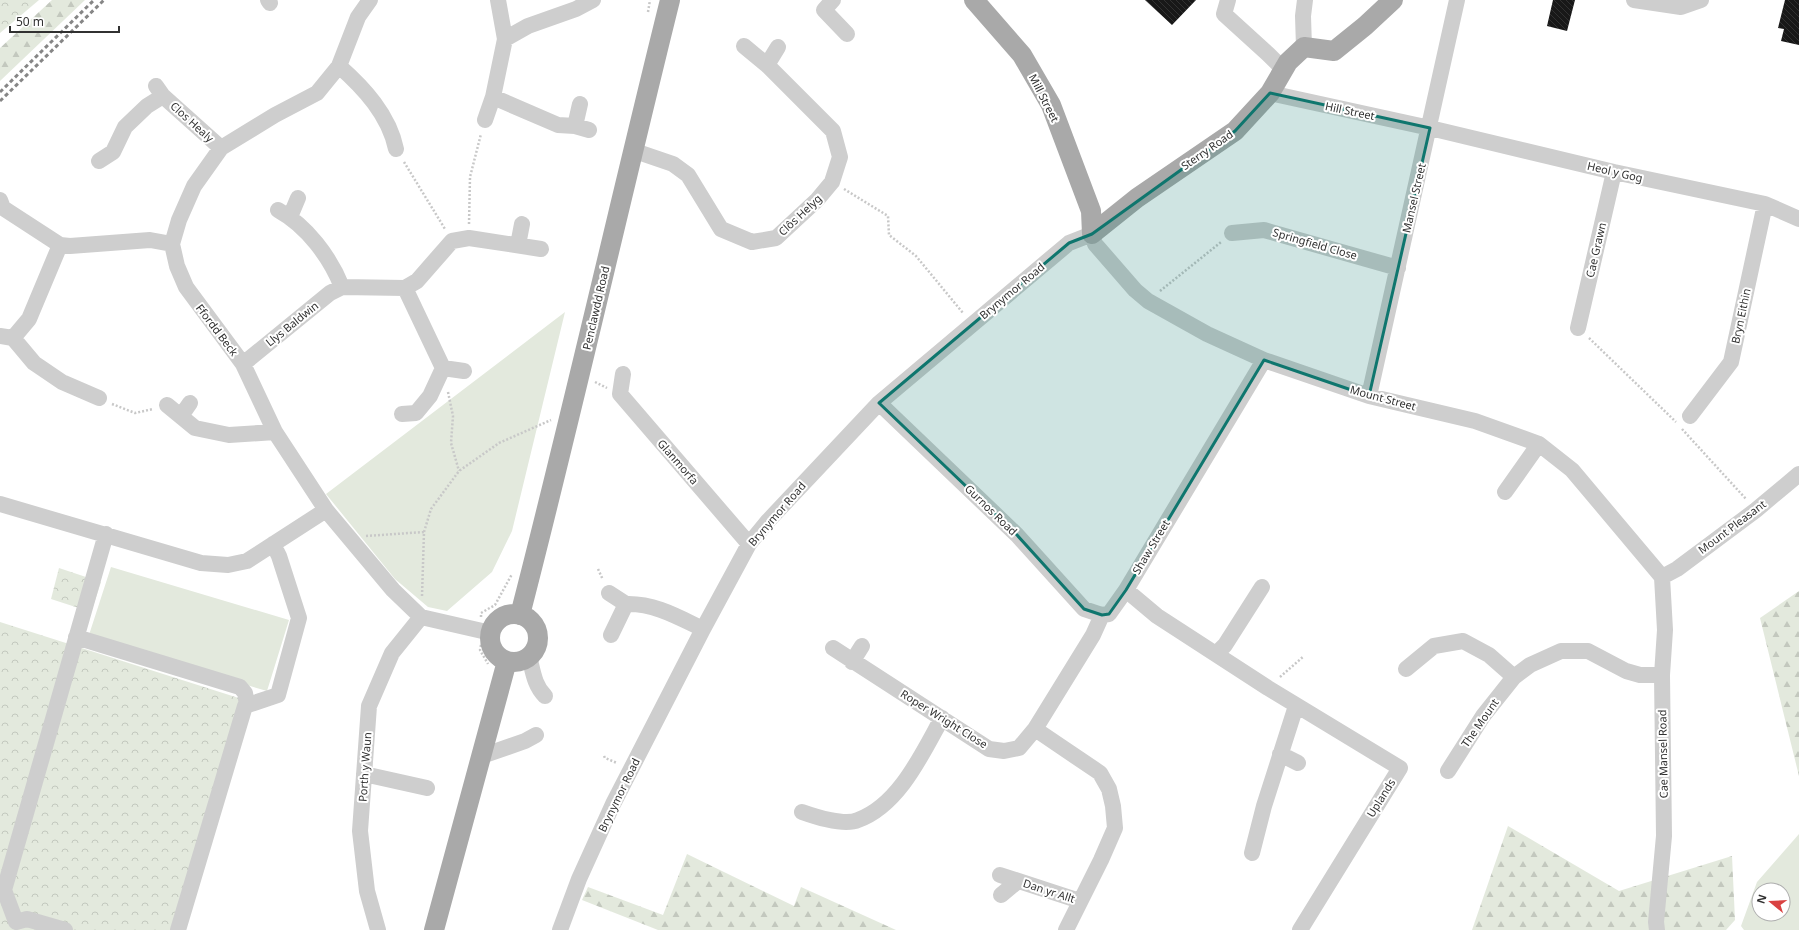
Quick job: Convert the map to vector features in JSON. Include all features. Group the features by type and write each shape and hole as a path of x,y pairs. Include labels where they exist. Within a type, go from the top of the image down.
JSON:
{"main road":[{"name":"Penclawdd Road","path":"520,614 571,415 632,150 670,0"},
{"name":"Mill Street","path":"974,0 1022,55 1051,105 1091,211 1092,234"},
{"path":"1304,47 1334,51 1365,26 1393,0"},
{"name":"Sterry Road","path":"1092,234 1137,198 1235,131 1270,93 1288,62 1304,47"},
{"path":"520,614 533,622 538,636 537,644 530,656 515,662 507,660 496,653 490,640 491,633 499,620 505,616 520,614"},
{"path":"434,930 507,660"}],"street":[{"name":"Ffordd Beck","path":"370,0 358,17 339,66 318,93 275,115 221,148 194,186 179,220 172,244 177,266 186,287 243,364 275,432 326,510 393,590 421,617"},
{"path":"485,120 493,97 505,38 498,0"},
{"path":"505,38 528,26 576,9 593,0"},
{"path":"833,0 824,10 846,34"},
{"path":"1228,0 1224,14 1284,70"},
{"path":"1304,47 1303,16 1305,0"},
{"name":"Mansel Street","path":"1369,396 1430,128 1457,0"},
{"path":"1634,0 1681,7 1701,0"},
{"name":"Clôs Helyg","path":"632,150 673,164 688,175 721,229 752,242 776,238 817,200 832,182 840,157 833,131 766,65 744,46"},
{"path":"766,65 778,47"},
{"path":"339,66 368,94 398,138"},
{"name":"Clos Healy","path":"99,160 117,156 125,127 160,91 221,148"},
{"name":"Hill Street","path":"1270,93 1430,128"},
{"path":"493,97 558,126 582,128 580,104"},
{"name":"Heol y Gog","path":"1430,128 1614,172 1765,204 1799,219"},
{"name":"Cae Grawn","path":"1578,328 1614,172"},
{"path":"298,198 284,213 309,235 337,274 342,287 405,288 416,281 452,240 469,238 541,249"},
{"name":"Bryn Eithin","path":"1690,416 1731,362 1765,204"},
{"path":"1,206 60,245 70,246 150,240 172,244"},
{"path":"518,245 522,224"},
{"name":"Springfield Close","path":"1232,233 1264,230 1398,268"},
{"name":"Mount Street","path":"1092,234 1096,244 1135,290 1148,301 1206,334 1264,360 1369,396 1475,422 1539,444 1572,470 1662,577"},
{"name":"Brynymor Road","path":"560,930 579,879 613,804 703,629 749,544 767,522 879,403 1069,243 1092,234"},
{"path":"60,245 29,319 6,337 34,363 62,382 87,385 99,398"},
{"name":"Llys Baldwin","path":"243,364 330,293 342,287"},
{"path":"405,288 443,368"},
{"name":"Shaw Street","path":"1035,729 1093,635 1102,615 1109,614 1126,590 1264,360"},
{"path":"443,368 464,371"},
{"path":"402,414 416,413 430,396 443,368"},
{"path":"620,394 623,374"},
{"name":"Glanmorfa","path":"620,394 749,544"},
{"path":"181,416 190,403"},
{"name":"Gurnos Road","path":"879,403 1017,535 1084,609 1102,615"},
{"path":"167,405 195,428 230,435 275,432"},
{"path":"1505,492 1539,444"},
{"name":"Mount Pleasant","path":"1662,577 1677,569 1756,510 1799,474"},
{"path":"0,504 201,563 228,565 248,560 326,510"},
{"path":"66,930 27,919 16,922 4,890 106,534"},
{"path":"178,930 245,706 278,695 299,618 279,556 273,544"},
{"name":"Cae Mansel Road","path":"1657,930 1656,922 1664,836 1662,675 1665,630 1662,577"},
{"path":"1216,654 1225,645 1262,587"},
{"name":"Uplands","path":"1126,590 1157,616 1296,706 1400,768 1300,930"},
{"path":"609,593 626,604 640,604 666,611 703,629"},
{"path":"611,635 626,604"},
{"path":"421,617 491,633"},
{"name":"Porth y Waun","path":"378,930 367,891 360,831 369,706 392,653 421,617"},
{"path":"76,637 240,687 245,693 247,705"},
{"path":"1406,669 1434,646 1463,641 1489,655 1514,677"},
{"path":"852,662 862,646"},
{"name":"Roper Wright Close","path":"834,648 852,662 989,749 1004,751 1019,748 1035,729"},
{"name":"The Mount","path":"1448,771 1483,716 1514,677 1530,665 1561,651 1588,652 1626,671 1640,675 1662,675"},
{"path":"530,656 536,682 545,696"},
{"path":"1252,853 1264,806 1296,706"},
{"path":"802,812 827,820 858,821 885,804 914,769 942,718"},
{"path":"1035,729 1100,774 1110,789 1115,828 1101,860 1066,930"},
{"path":"489,730 498,737 514,745"},
{"path":"482,756 514,745 536,734"},
{"path":"1280,754 1298,763"},
{"path":"364,774 427,788"},
{"name":"Dan yr Allt","path":"1000,874 1080,901"},
{"name":"Dan yr Allt","path":"1001,895 1018,881"}],"path":[{"path":"469,238 470,177 485,120"},
{"path":"398,138 452,240"},
{"path":"832,182 888,216 889,236 916,256 972,325"},
{"path":"1148,301 1232,233"},
{"path":"1578,328 1672,418 1756,510"},
{"path":"443,368 453,416 451,443 459,471"},
{"path":"580,375 620,394"},
{"path":"99,398 135,413 167,405"},
{"path":"421,617 424,532 431,509 459,471 498,443 555,419 571,415"},
{"path":"349,537 424,532"},
{"path":"1268,688 1304,656"}],"highlighted area":[{"path":"1270,93 1430,128 1369,396 1264,360 1126,590 1109,614 1102,615 1084,609 1017,535 879,403 1069,243 1092,234 1235,131"}],"green space":[{"path":"0,0 39,0 0,33"},
{"path":"52,0 85,0 0,81 0,48"},
{"path":"565,312 512,531 492,572 447,611 428,607 395,579 326,494"},
{"path":"111,567 289,620 267,691 88,638"},
{"path":"59,568 101,582 91,612 51,599"},
{"path":"1799,591 1799,776 1760,618"},
{"path":"0,622 248,701 173,930 0,930"},
{"path":"1508,826 1619,891 1732,856 1735,920 1726,930 1472,930"},
{"path":"1799,834 1799,930 1744,930 1741,926 1751,898 1751,922 1791,922 1791,882 1757,882"},
{"path":"687,854 794,906 801,887 896,930 658,930 582,900 588,887 663,915"}],"building":[{"path":"1145,0 1196,0 1172,25"},
{"path":"1553,0 1575,0 1567,31 1547,26"},
{"path":"1785,0 1799,0 1799,45 1781,41 1784,29 1778,28"}],"railway":[{"path":"0,92 94,0"},
{"path":"0,101 104,0"}]}
